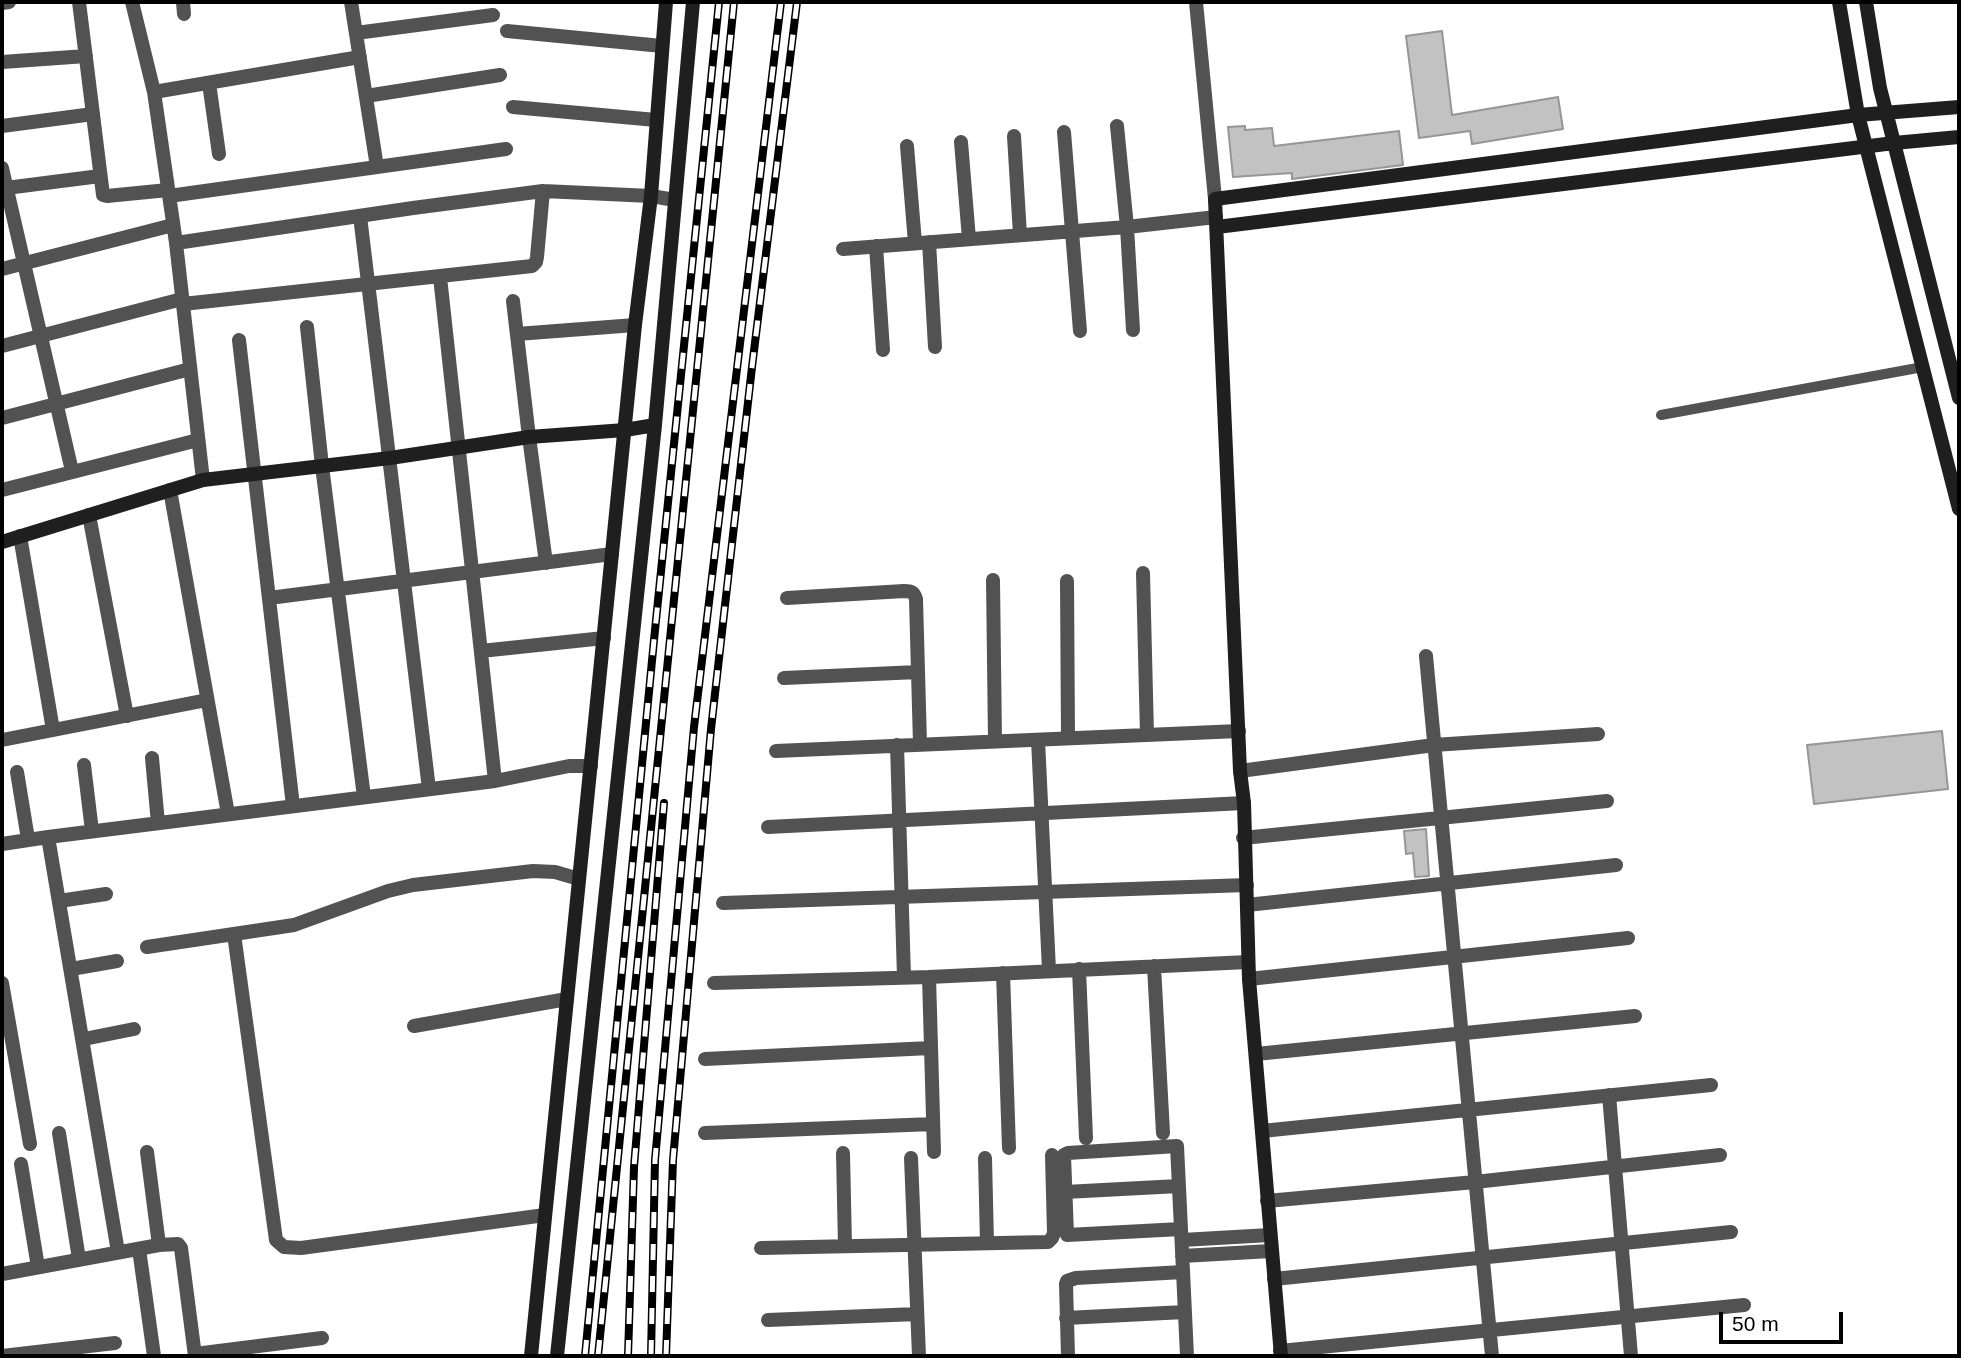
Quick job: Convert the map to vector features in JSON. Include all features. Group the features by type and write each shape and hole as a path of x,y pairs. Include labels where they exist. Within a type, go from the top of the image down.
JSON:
{"street":[{"path":"2,3 9,2"},
{"path":"79,2 103,195 168,193 506,149"},
{"path":"132,2 154,92 176,243 203,480"},
{"path":"351,2 377,167"},
{"path":"531,1356 635,325 651,196 666,2"},
{"path":"557,1356 655,425 693,2"},
{"path":"1196,2 1215,199 1240,771 1244,803 1249,979 1281,1353 1744,1305"},
{"path":"1839,2 1858,115 1959,509"},
{"path":"1866,2 1880,88 1959,398"},
{"path":"356,33 493,15"},
{"path":"507,31 662,46"},
{"path":"2,62 86,56"},
{"path":"154,92 360,57"},
{"path":"366,96 500,75"},
{"path":"209,83 219,155"},
{"path":"513,107 656,120"},
{"path":"1215,199 1858,115 1959,107"},
{"path":"2,125 93,114"},
{"path":"1117,126 1133,330"},
{"path":"1064,132 1080,331"},
{"path":"1014,136 1020,234"},
{"path":"843,249 1072,230 1216,222 1959,137"},
{"path":"961,142 970,239"},
{"path":"907,146 935,347"},
{"path":"2,168 5,195 42,336 72,471"},
{"path":"5,195 100,176"},
{"path":"176,243 543,191 651,196 675,200"},
{"path":"2,346 183,302 532,266 537,257 543,191"},
{"path":"360,216 429,789"},
{"path":"2,269 173,225"},
{"path":"876,246 883,350"},
{"path":"440,277 495,781"},
{"path":"513,301 546,563"},
{"path":"517,334 635,325"},
{"path":"307,327 364,797"},
{"path":"239,340 293,806"},
{"path":"2,418 190,369"},
{"path":"2,542 203,480 390,458 529,437 625,430 655,425"},
{"path":"2,489 198,440"},
{"path":"170,490 228,814"},
{"path":"89,515 127,716"},
{"path":"20,536 53,730"},
{"path":"269,598 612,554"},
{"path":"1143,573 1147,735"},
{"path":"993,580 995,741"},
{"path":"1067,581 1068,738"},
{"path":"787,598 911,591 914,594 919,744"},
{"path":"481,650 604,638"},
{"path":"1426,656 1492,1356"},
{"path":"784,678 918,672"},
{"path":"2,740 207,700"},
{"path":"776,751 1239,731"},
{"path":"1240,771 1434,745 1598,734"},
{"path":"1038,740 1049,970"},
{"path":"897,745 904,977"},
{"path":"152,758 158,823"},
{"path":"84,765 92,831"},
{"path":"2,844 48,836 495,781 569,766 591,766"},
{"path":"16,772 27,839"},
{"path":"1243,838 1607,801"},
{"path":"768,827 1244,803"},
{"path":"48,836 118,1252"},
{"path":"1247,905 1615,865"},
{"path":"147,947 305,922 413,884 533,871 555,872 579,878"},
{"path":"723,903 1247,885"},
{"path":"59,901 106,894"},
{"path":"234,934 276,1240 284,1247 301,1248 545,1215"},
{"path":"1249,979 1628,938"},
{"path":"71,969 117,961"},
{"path":"714,983 1248,962"},
{"path":"1154,966 1163,1133"},
{"path":"1080,969 1086,1138"},
{"path":"1003,973 1009,1148"},
{"path":"929,976 934,1152"},
{"path":"2,983 30,1144"},
{"path":"414,1026 567,999"},
{"path":"1256,1054 1635,1016"},
{"path":"83,1039 134,1029"},
{"path":"563,1045 590,1048"},
{"path":"705,1059 930,1048"},
{"path":"1262,1131 1712,1085"},
{"path":"1609,1095 1631,1356"},
{"path":"705,1133 933,1124"},
{"path":"60,1133 79,1259"},
{"path":"1187,1356 1181,1235 1177,1146 1064,1155 1066,1232 1070,1236 1181,1235 1270,1235"},
{"path":"147,1152 159,1245"},
{"path":"843,1153 845,1246"},
{"path":"761,1248 1048,1242 1054,1233 1052,1155"},
{"path":"1267,1201 1475,1182 1720,1155"},
{"path":"911,1158 919,1356"},
{"path":"985,1158 987,1243"},
{"path":"22,1164 38,1267"},
{"path":"1065,1192 1179,1186"},
{"path":"1274,1279 1731,1233"},
{"path":"2,1274 173,1243 181,1248 195,1355 322,1338"},
{"path":"139,1249 153,1356"},
{"path":"1182,1256 1271,1251"},
{"path":"1068,1356 1066,1284 1071,1279 1183,1272"},
{"path":"1066,1318 1185,1312"},
{"path":"768,1320 918,1314"},
{"path":"2,1356 115,1343"}],"lane":[{"path":"1661,415 1923,367"}],"building":[{"path":"1442,31 1452,115 1558,97 1563,129 1472,144 1470,131 1419,138 1406,36"},
{"path":"1245,126 1245,130 1272,128 1274,146 1399,131 1403,165 1292,179 1292,173 1233,177 1228,127"},
{"path":"1942,731 1948,789 1814,804 1807,745"},
{"path":"1426,829 1429,876 1415,877 1413,853 1406,854 1404,831"}],"railway":[{"path":"585,1356 719,2"},
{"path":"598,1356 734,2"},
{"path":"651,1356 655,1160 694,727 781,2"},
{"path":"666,1356 673,1160 711,729 797,2"},
{"path":"628,1356 634,1167 664,803"}]}
